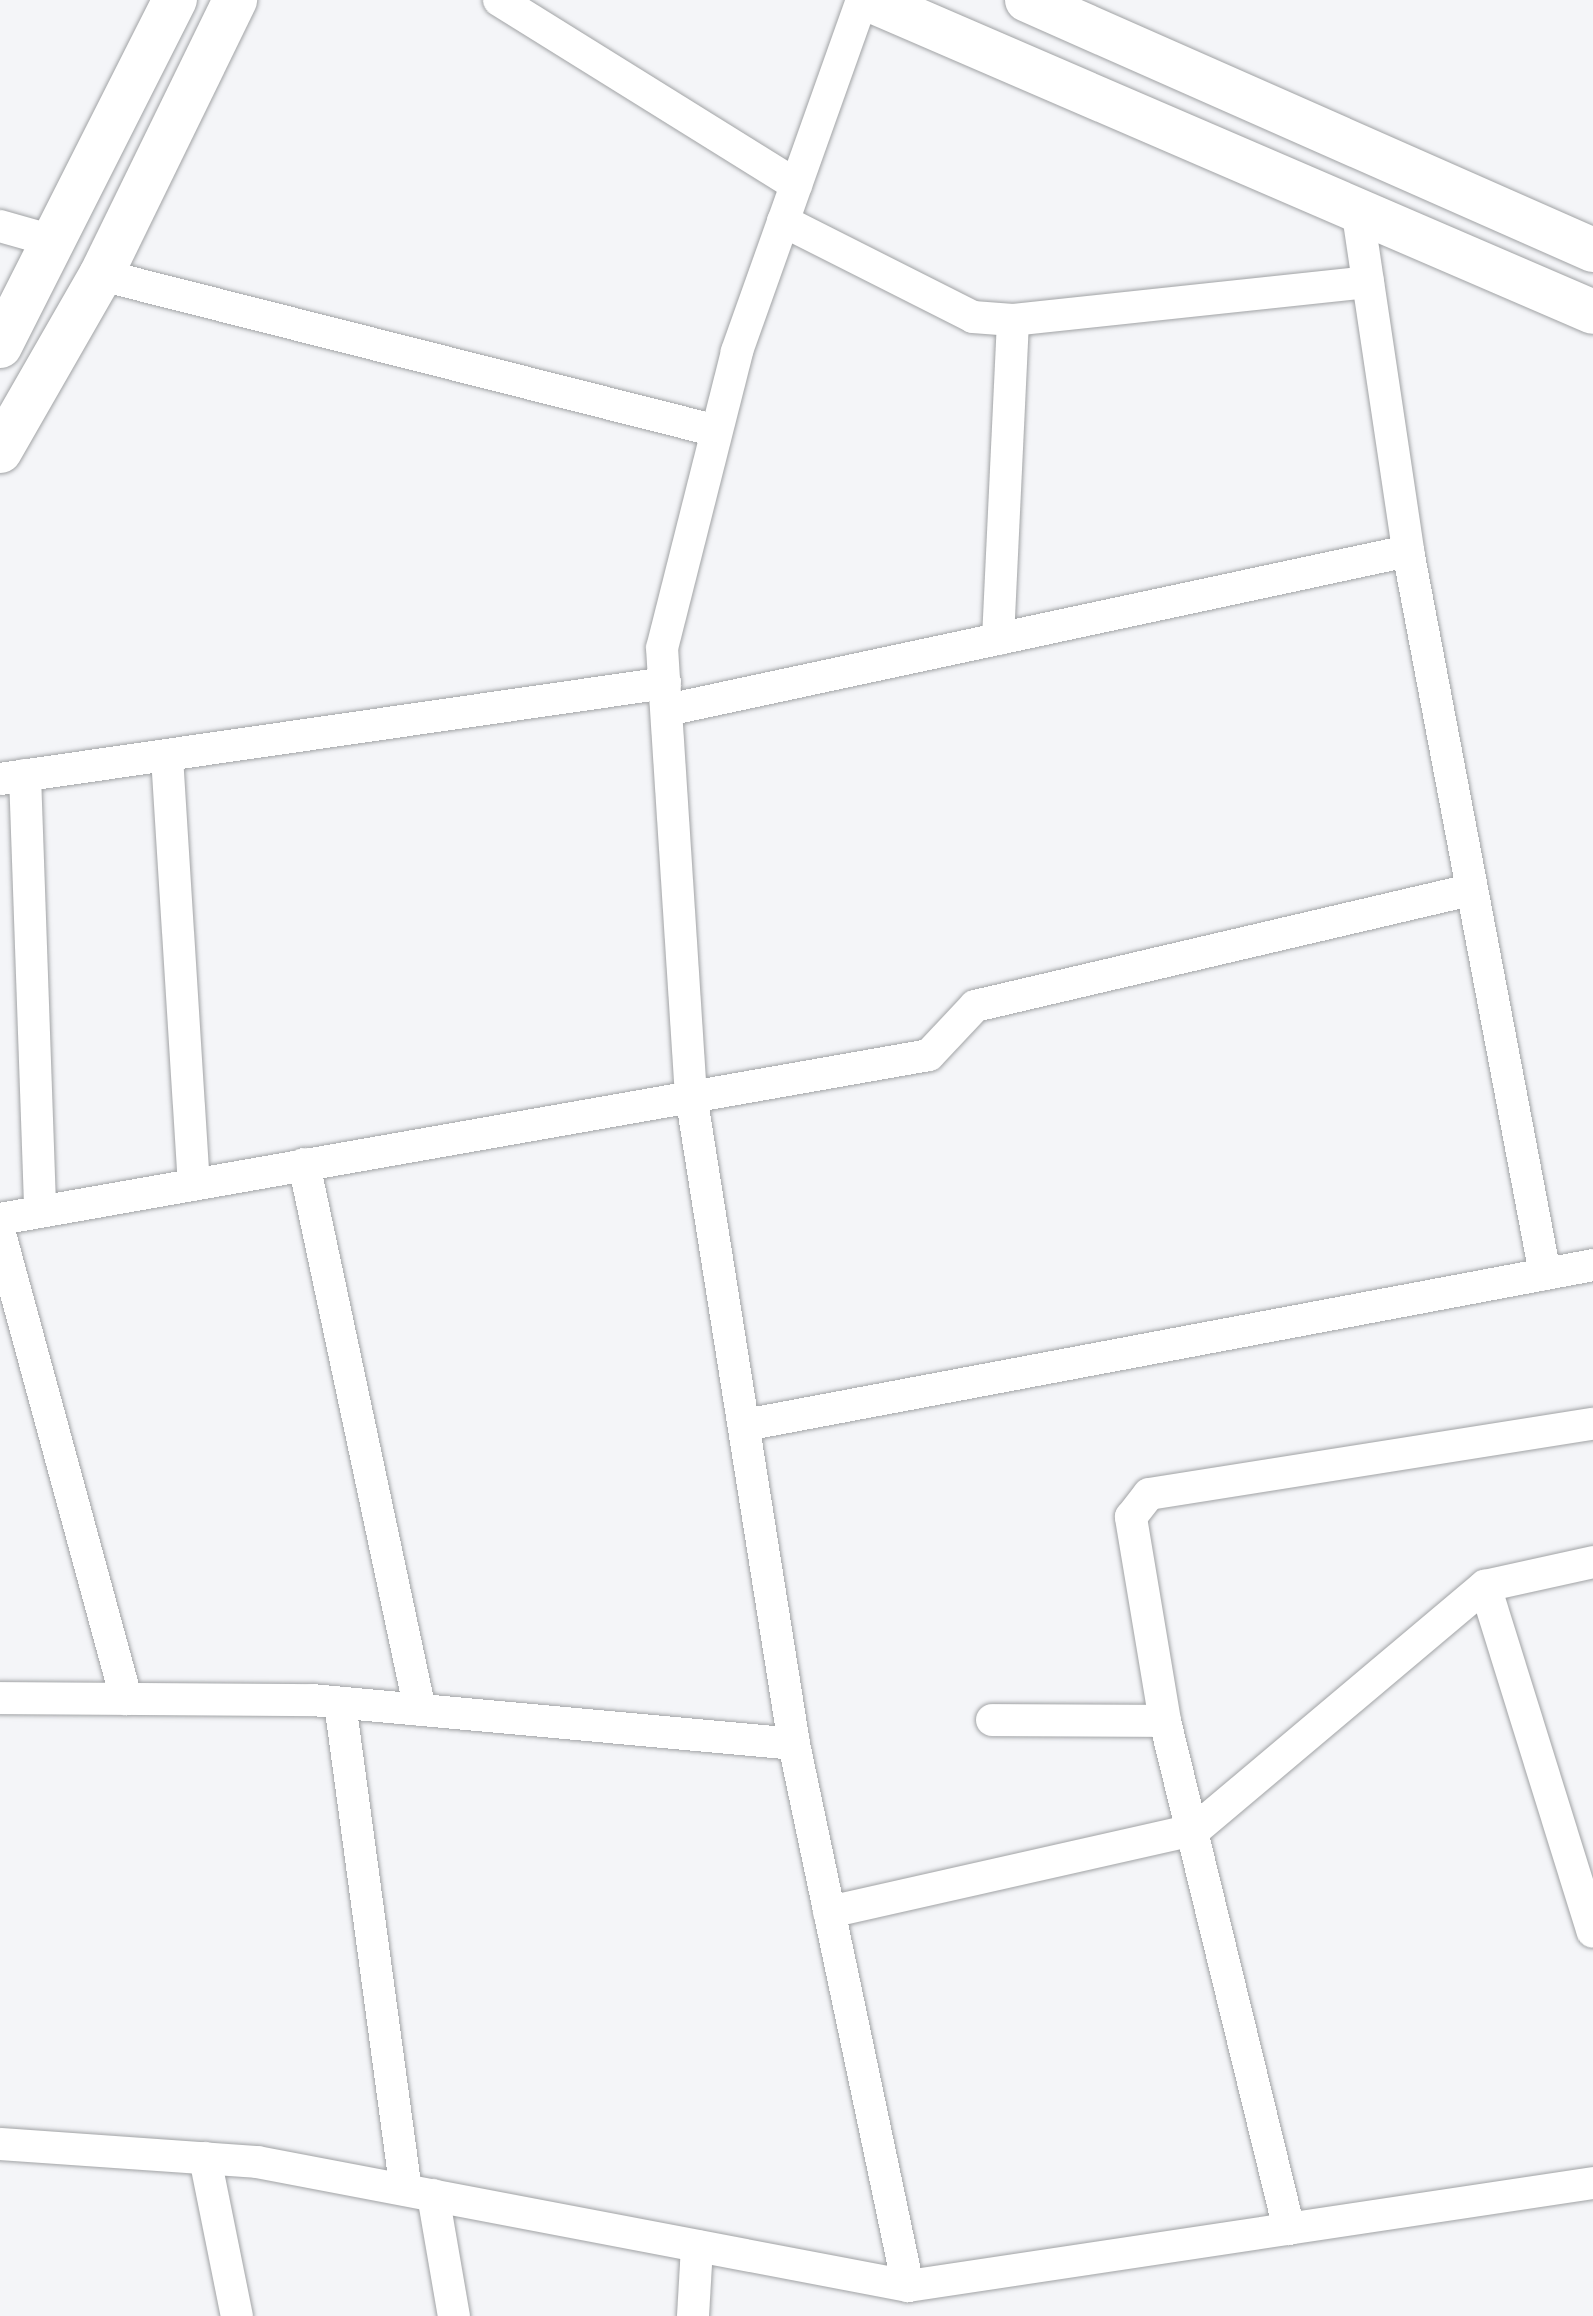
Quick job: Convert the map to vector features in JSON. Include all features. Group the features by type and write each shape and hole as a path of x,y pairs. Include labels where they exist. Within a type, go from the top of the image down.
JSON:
{"street":[{"path":"0,346 175,0"},
{"path":"0,451 101,275 235,0"},
{"path":"499,0 796,185"},
{"path":"862,0 783,221 717,431 662,648 691,1095 794,1744 908,2286"},
{"path":"870,0 1593,312"},
{"path":"1027,0 1593,250"},
{"path":"1357,208 1408,551 1545,1274"},
{"path":"783,221 973,317 1013,320 1368,282"},
{"path":"0,226 53,241"},
{"path":"101,275 717,431"},
{"path":"998,639 1013,320"},
{"path":"40,1211 13,777 666,697 998,639 1408,551"},
{"path":"167,757 194,1181"},
{"path":"0,1219 194,1181 929,1055 975,1006 1470,890"},
{"path":"304,1164 420,1710"},
{"path":"0,1234 126,1699"},
{"path":"745,1425 1593,1265"},
{"path":"1289,2229 1196,1829 1165,1721 1134,1552 1131,1517 1149,1494 1593,1424"},
{"path":"829,1912 1196,1829 1485,1586 1593,1562"},
{"path":"1485,1586 1593,1932"},
{"path":"0,1698 340,1703 794,1744"},
{"path":"340,1703 419,2193 454,2316"},
{"path":"992,1720 1165,1721"},
{"path":"0,2144 205,2158 419,2193 908,2286 1593,2183"},
{"path":"205,2158 237,2316"},
{"path":"693,2316 697,2246"}]}
